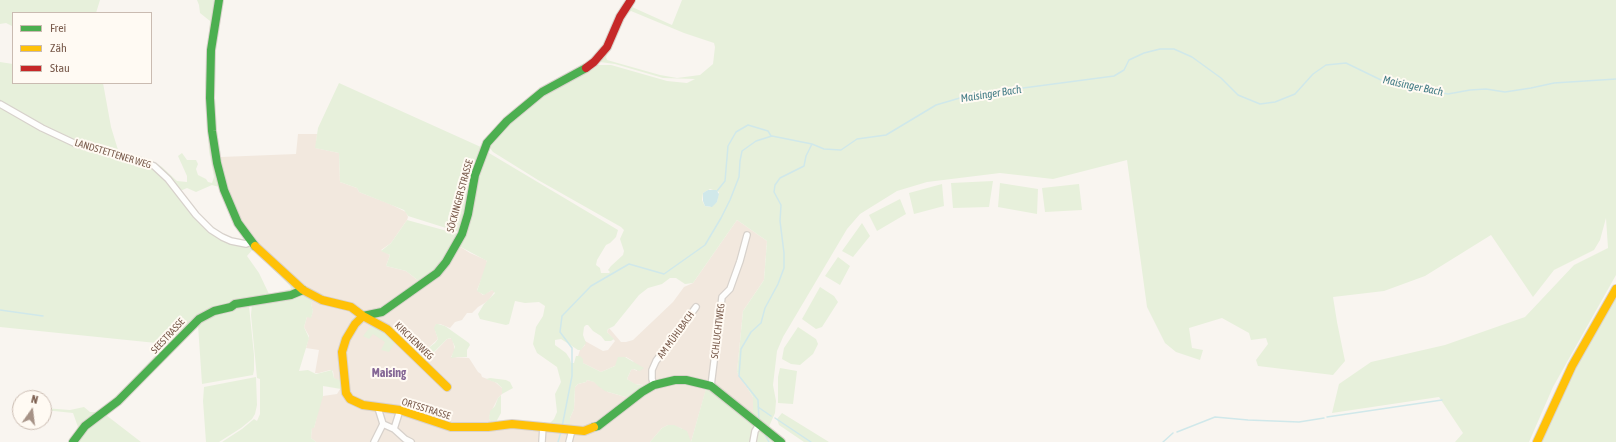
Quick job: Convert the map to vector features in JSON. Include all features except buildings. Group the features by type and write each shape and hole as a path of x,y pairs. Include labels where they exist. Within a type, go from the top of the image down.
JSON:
{"street":[{"path":"219,0 213,32 210,71 210,98 214,148 226,198 238,223 251,242 303,290 322,300 351,306 363,316"},
{"name":"SÖCKINGER STRASSE","path":"363,316 382,312 437,273 450,256 462,234 468,214 475,175 488,143 507,121 542,92 581,71 594,62 607,47 620,17 631,0"},
{"name":"LANDSTETTENER WEG","path":"0,104 42,128 76,144 142,161 154,166 168,178 196,215 211,230 231,241 246,244 251,242"},
{"name":"SCHLUCHTWEG","path":"711,386 722,297 730,289 747,235"},
{"path":"1537,442 1572,366 1616,289"},
{"name":"SEESTRASSE","path":"73,442 85,426 123,396 199,318 214,311 231,307 235,304 295,294 303,290"},
{"name":"AM MÜHLBACH","path":"654,385 652,379 652,370 654,366 696,307"},
{"name":"KIRCHENWEG","path":"363,316 387,329 397,337 447,387"},
{"name":"ORTSSTRASSE","path":"363,316 348,334 342,352 345,390 349,398 363,406 400,410 451,428 488,427 512,424 584,431 598,426 642,392 654,385 674,380 686,380 711,386"},
{"path":"711,386 781,442"},
{"path":"374,442 383,424 378,408"},
{"path":"394,429 400,410"},
{"path":"383,424 394,429 405,439 411,442"},
{"path":"753,442 755,431 759,425"},
{"path":"542,442 543,426"},
{"path":"569,430 569,442"}],"shaded area":[{"path":"298,134 317,134 316,148 339,153 340,182 357,188 359,192 406,212 408,217 407,220 391,243 381,250 390,255 386,266 406,271 420,282 459,246 486,260 488,264 477,290 483,295 492,290 495,291 488,301 472,313 467,313 462,320 455,322 450,328 436,324 435,330 438,339 426,350 420,351 414,347 422,360 433,354 447,339 452,338 455,350 451,357 469,358 482,377 495,382 502,388 502,394 498,398 490,414 489,419 493,422 526,421 570,427 570,418 574,409 575,387 578,384 586,382 587,380 595,382 608,392 629,398 643,385 634,384 627,379 631,370 633,369 637,371 633,361 626,357 615,366 601,372 583,363 582,359 578,356 580,350 585,345 585,341 603,351 608,350 615,341 607,332 609,328 621,342 633,340 673,302 684,287 693,283 737,220 767,241 764,280 743,311 737,372 753,397 753,421 707,386 691,442 681,428 668,425 662,428 650,442 316,442 311,438 312,428 314,428 321,398 323,396 337,394 342,386 334,378 333,371 330,370 315,373 319,350 306,348 309,336 304,327 307,317 311,317 313,311 311,304 313,300 254,248 228,197 221,157 296,154"}],"green space":[{"path":"0,0 100,0 96,12 12,12 12,26 6,23 0,24"},
{"path":"197,0 217,0 210,41 219,187 212,185 196,192 187,188 180,191 161,170 77,143 0,103 0,62 12,64 12,84 103,84 111,127 118,150 156,163 177,181 187,182 187,176 178,156 182,153 187,160 196,160 198,164 196,169 198,175 212,183 214,177 209,151 205,83 210,21 200,13"},
{"path":"632,0 635,0 632,7 672,25 682,0 1616,0 1616,275 1553,387 1529,442 1455,442 1463,433 1439,397 1332,413 1339,384 1371,362 1445,345 1525,317 1574,265 1608,248 1606,218 1600,240 1594,250 1554,270 1533,297 1491,235 1425,276 1384,291 1333,297 1345,361 1333,375 1258,366 1256,360 1268,344 1266,338 1251,340 1249,333 1222,318 1189,328 1192,348 1203,350 1200,360 1176,352 1165,343 1147,307 1127,160 1053,179 1000,173 927,182 897,191 860,214 847,229 783,337 777,351 773,385 776,401 775,413 767,431 781,442 691,442 707,385 753,420 753,397 737,372 743,311 764,280 767,241 737,220 693,283 685,284 676,278 670,278 662,284 648,288 639,295 614,326 608,329 607,332 614,339 611,341 605,341 588,325 584,327 583,335 586,343 581,350 578,350 561,339 555,340 555,345 566,353 571,363 574,363 576,356 580,356 583,359 583,363 601,372 615,366 618,357 625,357 644,368 640,371 633,369 631,370 627,379 635,384 645,386 629,398 605,391 594,382 587,380 586,382 578,384 575,387 574,409 570,418 570,427 549,424 554,419 557,412 555,394 561,382 557,367 537,353 533,344 536,327 543,316 545,306 539,302 525,303 515,301 509,324 506,325 480,319 478,314 484,304 495,293 492,290 484,295 477,291 487,261 459,246 475,188 487,153 489,153 618,230 616,237 606,245 597,260 596,265 600,268 601,273 609,273 610,272 608,270 611,266 623,255 624,251 620,239 624,230 621,227 538,180 493,152 489,147 490,143 533,101 595,65 611,65 667,81 687,83 695,79 663,78 615,64 599,61","holes":["631,11 684,33 714,43 713,64 700,75 677,78 660,75 607,60 606,57 627,14","710,189 719,192 717,202 710,207 705,206 702,200 703,193"]},
{"path":"339,83 483,148 460,230 457,231 408,216 404,210 359,192 357,188 340,182 339,153 315,148 318,128"},
{"path":"0,106 34,126 68,142 85,148 138,161 152,167 167,178 192,213 206,227 224,239 254,248 298,289 298,291 235,301 210,309 196,317 122,393 88,421 71,442 69,442 78,427 73,413 52,411 52,409 70,410 84,407 90,412 96,412 120,393 166,344 0,327","holes":["253,249 290,286 291,289 269,294 259,273 247,256"]},
{"path":"993,181 989,207 953,208 951,183"},
{"path":"1000,183 1038,189 1037,214 998,207"},
{"path":"942,184 944,206 914,214 909,193"},
{"path":"1079,184 1082,210 1045,212 1042,188"},
{"path":"900,199 906,214 877,231 869,215"},
{"path":"407,220 458,234 439,268 420,282 406,271 386,266 390,255 381,251 391,243"},
{"path":"862,223 870,236 853,257 842,251"},
{"path":"838,257 850,266 840,285 825,276"},
{"path":"820,287 834,296 838,302 822,327 816,329 802,319"},
{"path":"301,292 313,300 311,304 313,311 311,318 307,317 304,327 309,338 299,371 308,370 316,374 332,370 334,378 342,381 341,389 323,386 323,396 314,428 312,428 311,438 316,442 222,442 254,419 257,421 260,414 260,379 257,378 251,315 252,304"},
{"path":"1616,296 1616,442 1539,442 1559,397"},
{"path":"249,306 254,355 253,375 202,384 198,325 202,320 232,308"},
{"path":"436,324 445,326 469,343 470,345 467,350 467,357 451,358 455,347 451,338 447,339 432,354 422,360 410,347 414,347 423,352 435,343 438,339 434,328"},
{"path":"370,327 379,327 396,340 389,352 381,350 385,342 373,334 369,339 363,336"},
{"path":"798,327 816,339 818,344 813,354 800,365 791,364 782,359 784,348"},
{"path":"780,368 797,371 793,404 778,403 778,377"},
{"path":"256,377 257,405 252,419 219,442 206,442 203,401 204,387"},
{"path":"486,379 506,380 510,382 513,388 502,394 502,388 497,383"},
{"path":"501,395 501,413 496,422 491,421 489,419 490,411 495,406"},
{"path":"782,413 829,442 804,442 779,425 777,419"},
{"path":"106,415 141,442 78,442 90,426"},
{"path":"668,425 674,425 687,431 691,442 650,442 662,428"}],"water":[{"path":"708,190 716,190 719,194 717,202 712,207 705,206 703,201 703,193"}],"waterway":[{"name":"Maisinger Bach","path":"562,427 572,376 572,348 560,332 562,316 591,286 629,264 664,274 705,245 730,200 739,177 742,151 756,141 772,136 812,144 824,149 841,150 857,139 886,135 936,105 970,95 1114,76 1124,70 1129,60 1144,53 1160,49 1174,49 1192,57 1221,78 1238,95 1260,104 1275,102 1295,94 1313,74 1326,65 1346,63 1381,80 1448,94 1486,89 1505,92 1554,83 1616,79"},
{"path":"717,191 725,181 728,146 736,132 748,125 768,131 771,136"},
{"path":"759,421 758,400 739,376 741,349 751,332 761,323 765,308 778,284 784,268 784,253 780,221 781,205 774,192 775,185 780,178 804,166 806,156 812,144"},
{"path":"0,310 43,316"},
{"path":"1327,417 1442,400"},
{"path":"758,407 771,416"},
{"path":"1177,432 1215,417 1299,422 1324,418"},
{"path":"775,418 811,442"},
{"name":"Maisinger Bach","path":"558,442 561,432"},
{"path":"764,433 769,442"},
{"path":"1163,442 1173,433"}],"traffic: fast":[{"path":"219,0 211,50 210,98 212,131 217,163 224,190 238,223 255,246"},
{"path":"363,316 382,312 437,273 446,262 462,234 468,214 475,175 487,143 507,121 542,92 586,68"},
{"path":"73,442 85,426 118,401 199,319 214,311 231,307 235,304 291,295 303,290"},
{"path":"594,427 598,426 642,392 654,385 675,380 686,380 711,386 781,442"}],"traffic: slow":[{"path":"255,246 303,290 322,300 351,307 363,316 387,329 447,387"},
{"path":"1537,442 1572,366 1616,289"},
{"path":"363,316 355,324 346,339 342,352 346,393 350,399 363,405 400,410 451,427 488,427 512,424 584,431 594,427"}],"traffic: jam":[{"path":"586,68 594,62 607,47 620,17 631,0"}],"district":[{"name":"Maising","path":"389,373"}]}
